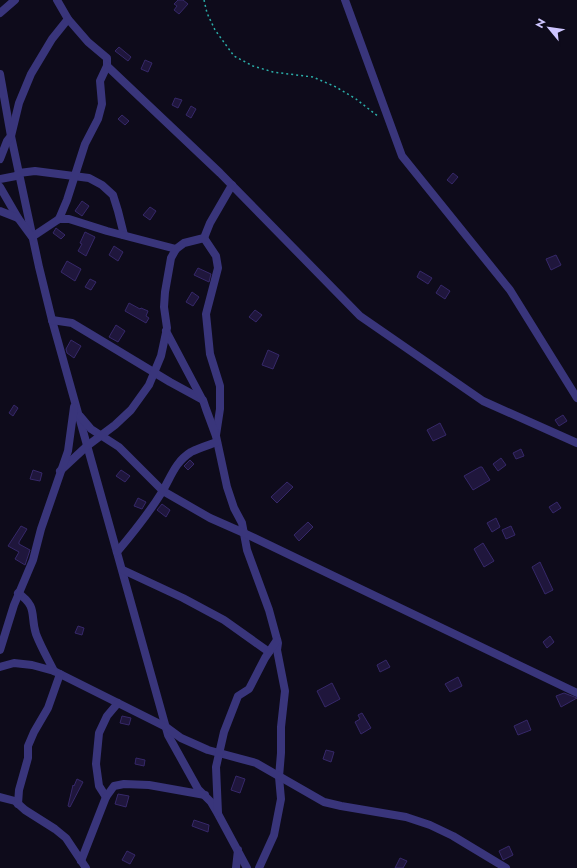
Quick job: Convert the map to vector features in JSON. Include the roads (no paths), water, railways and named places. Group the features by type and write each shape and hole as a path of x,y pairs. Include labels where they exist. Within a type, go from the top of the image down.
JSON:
{"street":[{"path":"0,14 15,0"},
{"path":"345,0 402,156 510,290 577,398"},
{"path":"32,237 59,219 67,200 87,139 98,119 102,104 100,81 107,66 107,58 88,42 68,19 58,1"},
{"path":"0,159 7,141 11,136 19,103 31,74 52,39 68,19"},
{"path":"107,66 232,185 360,316 483,401 577,443"},
{"path":"0,74 32,237 52,320 168,734 198,789 211,802 247,868"},
{"path":"0,179 16,176 19,173 35,171 89,178 102,184 113,195 124,235"},
{"path":"204,238 210,223 232,185"},
{"path":"0,187 18,218 32,237"},
{"path":"0,211 18,218"},
{"path":"59,219 69,219 176,249"},
{"path":"60,471 87,446 131,410 149,385 161,356 167,328 164,308 165,292 171,258 176,249 184,243 204,238"},
{"path":"204,238 216,256 218,268 206,314 210,354 220,386 220,409 216,439"},
{"path":"52,320 62,320 72,323 203,400"},
{"path":"166,332 203,400 216,439 227,487 234,508 242,523 247,550 269,610 277,640 277,650 285,691 281,726 279,777 281,798 274,835 258,868"},
{"path":"75,404 81,418 92,429 119,447 163,491 210,518 577,693"},
{"path":"0,650 18,593 34,560 41,529 68,451 75,404"},
{"path":"118,552 163,491 172,471 190,453 216,439"},
{"path":"123,570 183,598 224,620 269,652"},
{"path":"18,593 26,599 33,610 36,633 43,651 57,673 48,708 34,732 28,746 28,758 19,790 18,804"},
{"path":"218,814 216,767 224,732 238,696 249,689 277,640"},
{"path":"0,667 14,663 57,673 166,727 181,738 219,752 256,763 324,802 406,817 430,825 453,836 506,868"},
{"path":"106,797 99,786 96,764 99,733 107,716 118,703"},
{"path":"81,861 106,797 114,786 124,784 149,785 204,795"},
{"path":"0,797 15,801 66,838 86,868"},
{"path":"236,868 238,850"}]}
